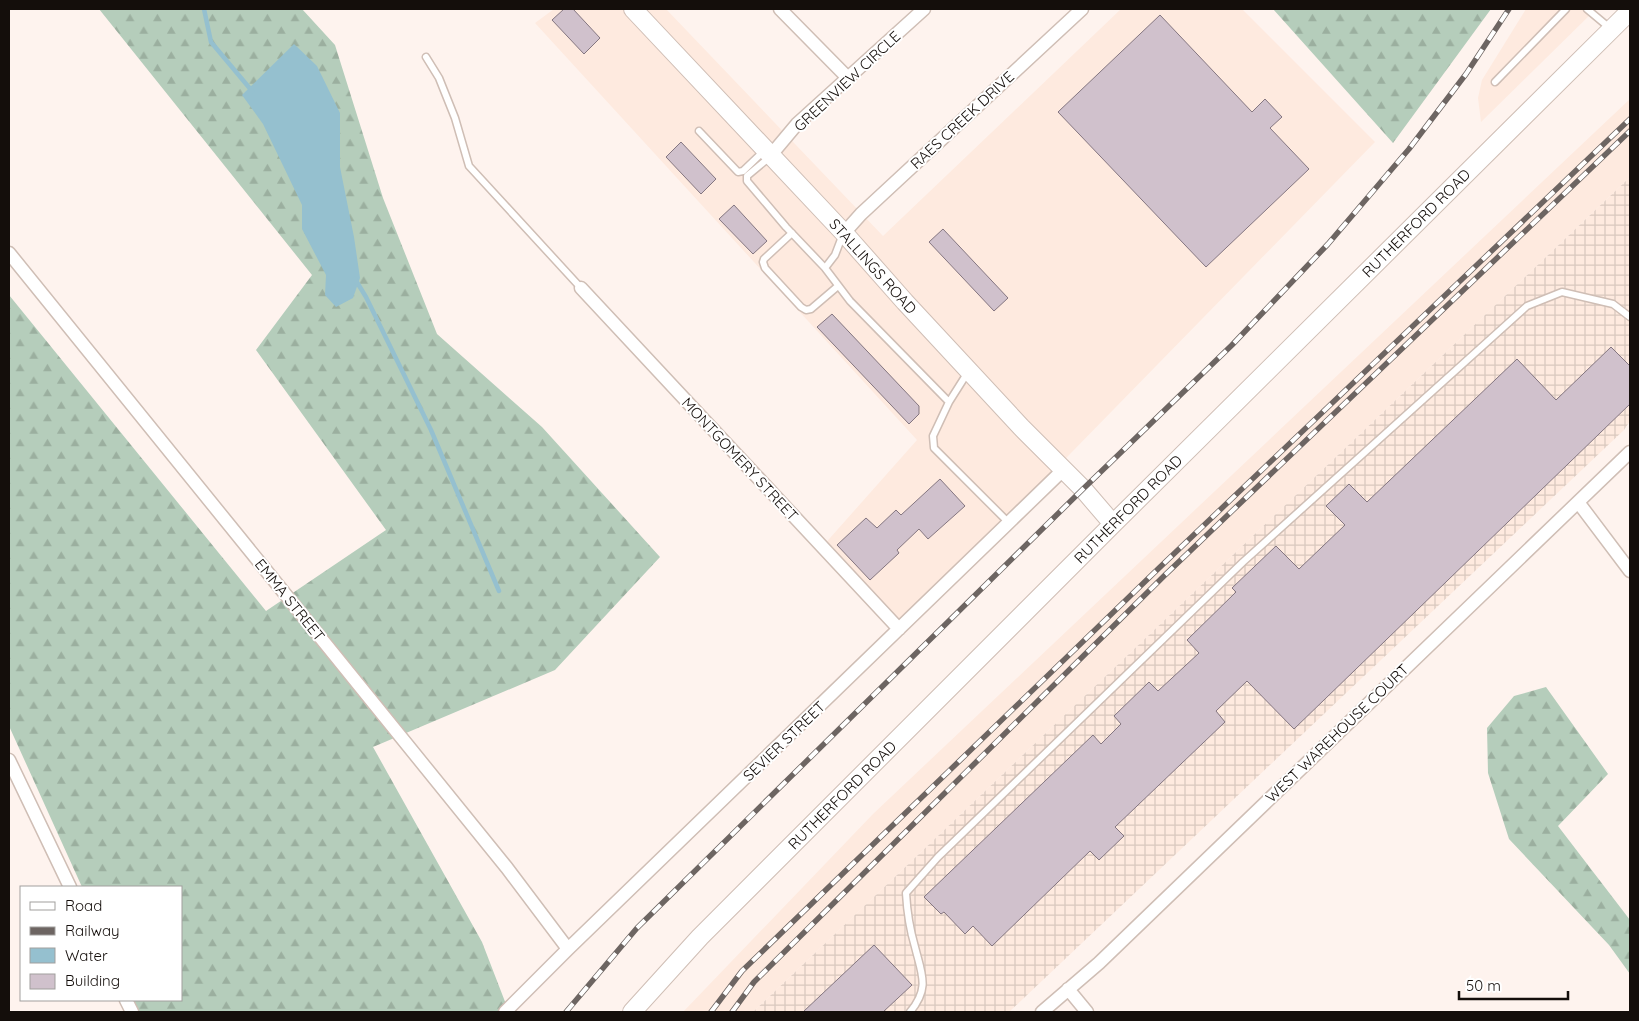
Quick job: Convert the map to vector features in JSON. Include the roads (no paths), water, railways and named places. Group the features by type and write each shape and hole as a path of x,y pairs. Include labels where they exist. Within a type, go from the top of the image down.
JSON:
{"street":[{"name":"STALLINGS ROAD","path":"634,9 844,233 968,371 1083,489 1113,524"},
{"path":"780,9 848,78"},
{"name":"GREENVIEW CIRCLE","path":"769,152 924,9"},
{"name":"RAES CREEK DRIVE","path":"844,233 867,208 1082,9"},
{"name":"RUTHERFORD ROAD","path":"632,1012 700,938 1113,524 1630,11"},
{"name":"EMMA STREET","path":"9,253 508,868 568,949"},
{"name":"MONTGOMERY STREET","path":"581,288 899,629"},
{"name":"WEST WAREHOUSE COURT","path":"1042,1012 1099,963 1630,452"},
{"name":"SEVIER STREET","path":"505,1012 1063,470"},
{"path":"1578,502 1630,571"},
{"path":"9,760 70,886"},
{"path":"1068,989 1087,1012"}],"lane":[{"path":"1494,82 1566,9"},
{"path":"1587,9 1612,29"},
{"path":"426,57 439,78 455,118 469,166 581,288"},
{"path":"700,131 738,172 743,171 769,152"},
{"path":"769,152 747,176 747,182 825,268 850,301 949,402"},
{"path":"792,233 764,259 765,268 806,310 811,309 838,286"},
{"path":"825,268 835,255 844,233"},
{"path":"910,1012 921,995 924,984 907,909 906,894 938,857 1229,576 1527,306 1562,292 1613,304 1630,317"},
{"path":"968,371 949,402 933,436 934,448 1008,524"}],"water":[{"path":"294,44 317,66 340,113 340,167 360,278 353,298 336,307 325,295 326,275 302,229 302,205 263,124 242,95"}],"waterway":[{"path":"204,9 211,42 252,91"},
{"path":"355,279 366,297 431,430 499,591"}],"railway":[{"path":"566,1012 637,928 1232,345 1328,244 1409,149 1466,74 1509,9"},
{"path":"711,1012 742,971 1158,569 1630,119"},
{"path":"732,1012 754,982 1165,575 1630,131"}]}
